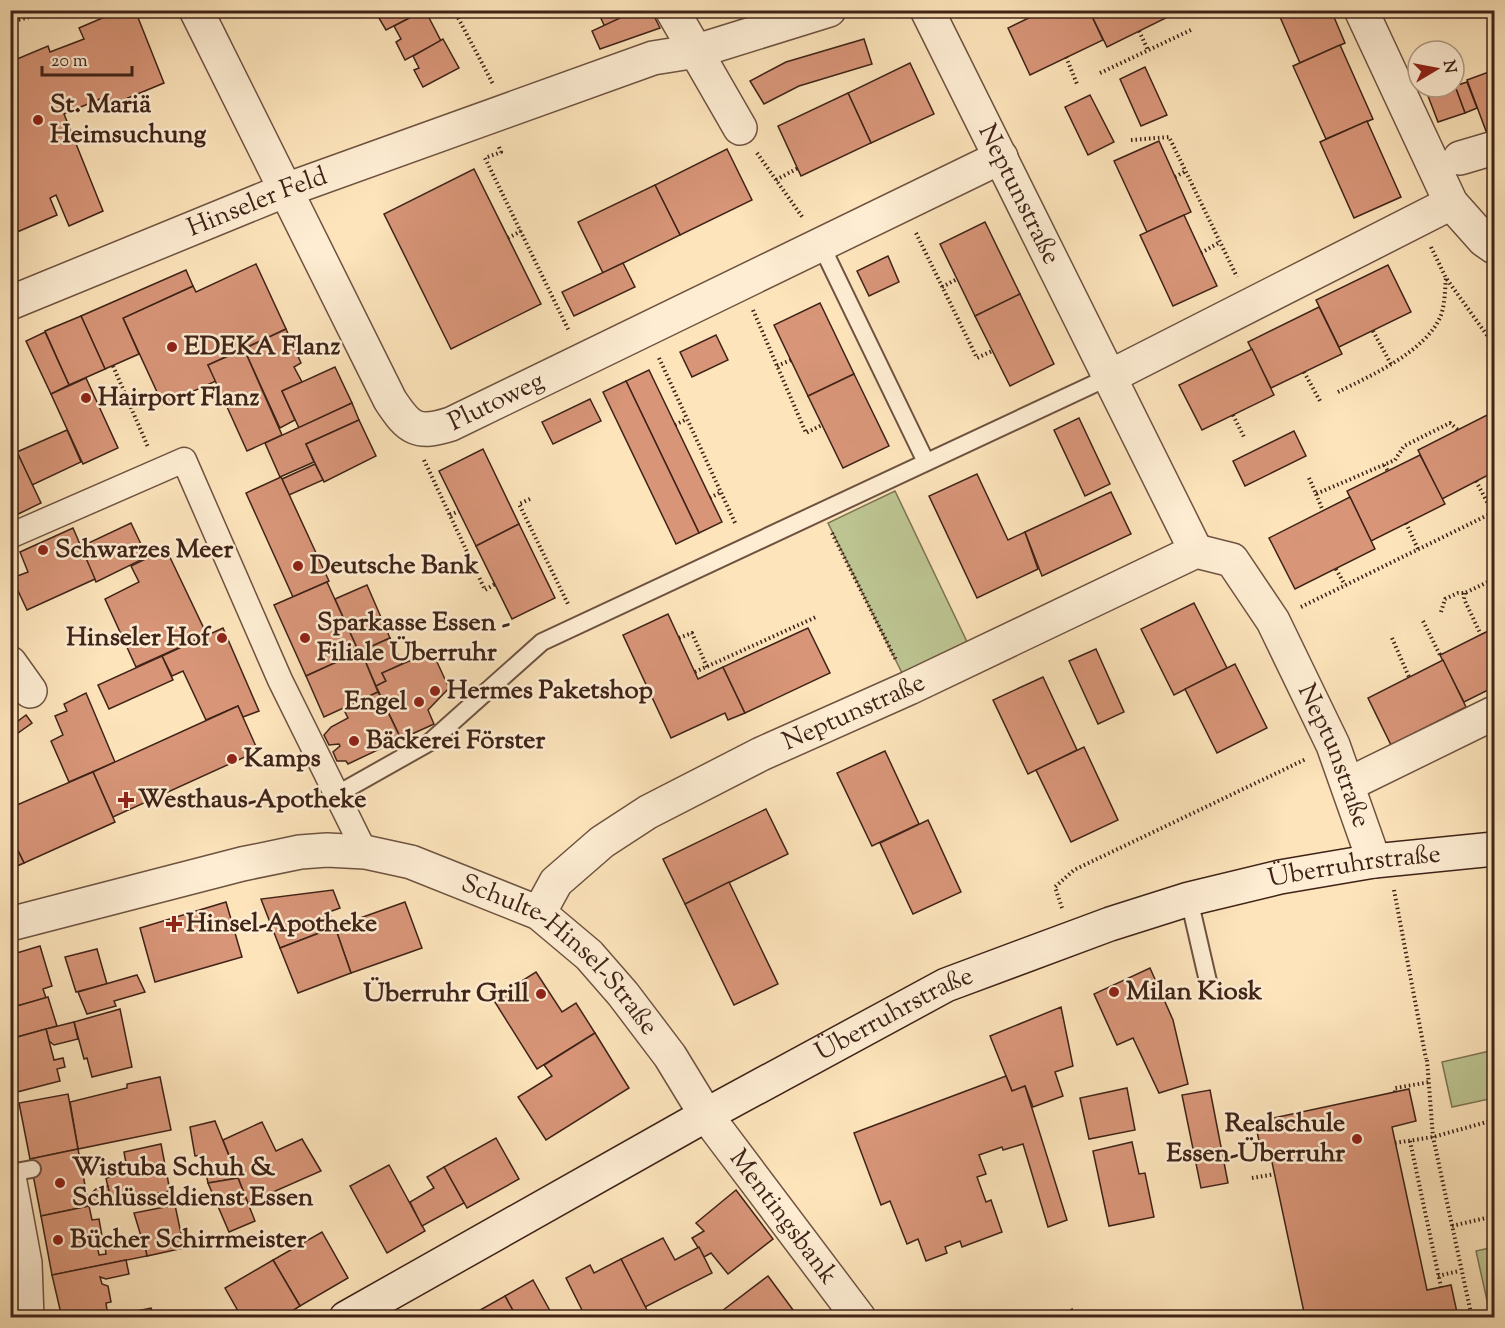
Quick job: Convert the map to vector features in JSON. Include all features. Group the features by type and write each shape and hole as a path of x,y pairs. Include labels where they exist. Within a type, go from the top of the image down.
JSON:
{"street":[{"name":"Plutoweg","path":"196,10 390,399 409,425 420,430 452,424 742,285 1001,157"},
{"path":"672,10 740,128"},
{"name":"Hinseler Feld","path":"10,303 286,190 653,58 697,51 829,10"},
{"name":"Neptunstraße","path":"927,10 1111,376 1196,551"},
{"path":"1361,10 1451,202 1484,240 1494,246"},
{"path":"1460,158 1494,148"},
{"path":"1111,376 1451,202"},
{"path":"10,536 184,460 280,680 365,852"},
{"name":"Neptunstraße","path":"539,913 556,882 602,842 648,812 761,754 909,688 1196,551 1232,560 1273,621 1333,745 1381,860"},
{"path":"10,663 30,691"},
{"path":"1349,784 1494,713"},
{"name":"Überruhrstraße","path":"346,1317 706,1115 946,985 1071,938 1189,899 1280,877 1381,860 1494,849"},
{"name":"Schulte-Hinsel-Straße","path":"10,924 265,859 327,850 365,852 411,862 539,913 589,955 623,993 670,1056 706,1115"},
{"name":"Mentingsbank","path":"706,1115 859,1317"},
{"path":"21,1176 27,1317"}],"lane":[{"path":"821,245 926,462"},
{"path":"336,795 430,742 542,642 1111,376"},
{"path":"1189,899 1210,990"},
{"path":"10,1173 21,1176"}],"path":[{"path":"10,22 57,10"},
{"path":"454,10 497,115 501,152 486,158 583,360"},
{"path":"1100,74 1192,29"},
{"path":"1139,31 1148,50"},
{"path":"1066,57 1077,84"},
{"path":"740,128 821,245"},
{"path":"1131,140 1169,137 1250,305"},
{"path":"776,180 798,168"},
{"path":"1175,177 1186,171"},
{"path":"903,205 977,358 992,351"},
{"path":"1417,220 1446,278 1494,345"},
{"path":"508,238 521,231"},
{"path":"1201,253 1220,242"},
{"path":"1338,392 1391,364 1431,334 1442,313 1446,278"},
{"path":"942,286 957,279"},
{"path":"742,285 806,433 822,425"},
{"path":"647,330 746,546"},
{"path":"1373,331 1391,364"},
{"path":"777,366 791,360"},
{"path":"113,366 159,472"},
{"path":"1304,372 1320,401"},
{"path":"1233,415 1245,439"},
{"path":"675,425 687,419"},
{"path":"1316,494 1395,460 1404,446 1450,423 1458,429"},
{"path":"420,430 420,452 485,590 495,584"},
{"path":"1384,465 1388,471"},
{"path":"1308,478 1323,511"},
{"path":"1273,621 1494,512 1476,481"},
{"path":"710,498 721,492"},
{"path":"530,499 519,504 578,626"},
{"path":"822,511 909,688"},
{"path":"450,515 459,512"},
{"path":"1406,524 1418,549"},
{"path":"1336,569 1345,585"},
{"path":"1441,612 1445,599 1458,593 1466,594 1494,579"},
{"path":"1466,594 1464,599 1481,635"},
{"path":"695,672 816,617"},
{"path":"1423,621 1440,655"},
{"path":"679,638 692,633 707,667"},
{"path":"1392,638 1409,677"},
{"path":"1071,938 1055,887 1074,870 1333,745"},
{"path":"1381,860 1426,1060 1430,1082 1433,1137 1472,1317"},
{"path":"1395,1092 1395,1088 1430,1082"},
{"path":"1395,1143 1433,1137 1494,1120"},
{"path":"1410,1141 1441,1287"},
{"path":"1252,1178 1275,1174"},
{"path":"1452,1226 1494,1216"},
{"path":"1438,1276 1459,1271"},
{"path":"1479,1317 1494,1313"}],"green space":[{"path":"895,491 969,646 904,677 828,523"},
{"path":"1494,1050 1494,1098 1452,1107 1442,1062"},
{"path":"1494,1247 1494,1303 1488,1305 1476,1251"}],"building":[{"name":"St. Mariä Heimsuchung","path":"121,10 135,10 164,83 111,105 107,96 64,114 103,211 69,226 56,195 50,198 57,215 10,235 10,88 13,87 10,62 48,46 50,52 84,39 79,28"},
{"path":"381,10 423,11 386,30 376,13"},
{"path":"425,10 441,41 405,60 396,42 401,39 394,26"},
{"path":"597,10 637,10 605,27"},
{"path":"637,10 651,10 660,28 600,49 592,31"},
{"path":"1045,10 1089,10 1103,40 1030,75 1008,28"},
{"path":"1089,10 1177,10 1178,12 1107,47"},
{"path":"1277,10 1331,10 1345,43 1300,63"},
{"path":"443,39 459,68 423,87 414,70 419,68 413,56"},
{"path":"864,39 872,64 799,86 764,104 750,81 786,62"},
{"path":"1340,45 1373,119 1326,139 1293,66"},
{"path":"910,63 934,114 871,143 848,93"},
{"path":"1145,67 1167,115 1141,126 1120,79"},
{"path":"1494,70 1494,128 1486,131 1467,80"},
{"path":"1466,82 1477,108 1465,113 1460,99 1466,99"},
{"path":"848,93 871,143 801,176 778,126"},
{"path":"1090,95 1114,142 1088,155 1065,107"},
{"path":"1429,99 1460,99 1465,113 1438,122"},
{"path":"1367,121 1401,197 1354,218 1320,142"},
{"path":"1159,141 1191,212 1147,232 1114,161"},
{"path":"727,149 752,200 680,235 655,185"},
{"path":"474,169 541,304 451,349 384,214"},
{"path":"655,185 680,235 603,273 578,222"},
{"path":"1184,215 1217,286 1173,306 1140,235"},
{"path":"985,222 1020,294 975,316 940,244"},
{"path":"888,256 899,282 869,296 857,271"},
{"path":"623,263 635,287 574,316 562,292"},
{"path":"256,264 286,329 208,365 216,381 163,405 123,318 193,286 196,292"},
{"path":"1388,265 1411,312 1339,347 1316,300"},
{"path":"186,270 193,286 123,318 139,354 105,369 81,316"},
{"path":"1020,294 1054,364 1010,386 975,316"},
{"path":"820,303 854,374 808,396 774,325"},
{"path":"1319,307 1342,354 1271,388 1248,342"},
{"path":"81,316 105,369 69,385 45,331"},
{"path":"286,329 301,363 294,367 302,382 282,391 295,420 280,428 244,349"},
{"path":"45,332 69,385 51,394 26,341"},
{"path":"716,335 728,360 692,377 680,352"},
{"path":"244,349 282,435 247,451 208,365"},
{"path":"1252,349 1274,395 1202,430 1179,385"},
{"path":"335,367 352,403 299,428 282,391"},
{"path":"649,370 722,522 699,533 626,381"},
{"path":"854,374 889,446 843,468 808,396"},
{"path":"86,378 118,448 83,464 51,394"},
{"path":"626,381 699,533 676,544 603,392"},
{"path":"590,399 601,421 553,444 542,422"},
{"path":"352,403 359,420 306,444 314,462 280,477 265,443"},
{"path":"1491,413 1494,421 1494,472 1442,499 1418,450"},
{"path":"1079,418 1110,484 1085,496 1054,430"},
{"path":"359,420 376,456 324,482 306,444"},
{"path":"67,430 81,462 32,485 17,452"},
{"path":"1294,431 1306,456 1245,486 1233,461"},
{"path":"483,449 519,524 476,546 439,471"},
{"path":"16,450 41,503 10,518 10,452"},
{"path":"1420,455 1445,504 1371,541 1347,491"},
{"path":"315,464 323,480 289,495 282,479"},
{"path":"977,474 1008,540 1025,532 1038,569 977,598 929,496"},
{"path":"281,477 329,581 293,597 246,493"},
{"path":"1111,492 1131,534 1042,576 1025,532"},
{"path":"1350,497 1375,549 1295,589 1269,538"},
{"path":"131,523 147,557 96,582 80,547"},
{"path":"519,524 555,598 512,619 476,546"},
{"path":"73,528 95,579 27,610 12,578 28,572 20,552"},
{"path":"166,549 207,635 136,667 105,599 139,582 131,566"},
{"path":"327,582 359,652 306,676 274,605"},
{"path":"367,585 390,638 359,652 335,599"},
{"path":"1194,603 1227,668 1174,695 1141,629"},
{"path":"668,614 698,679 723,667 745,713 728,720 725,713 671,738 623,635"},
{"path":"223,628 259,711 243,717 238,706 206,720 183,671 172,676 162,656"},
{"path":"808,628 830,673 745,713 723,667"},
{"path":"1494,628 1494,687 1464,702 1440,655"},
{"path":"390,638 402,664 382,673 386,681 376,686 361,651"},
{"path":"1096,649 1124,712 1098,724 1069,661"},
{"path":"361,651 378,692 324,717 306,676"},
{"path":"432,651 449,688 428,710 434,724 401,739 376,686 386,681 382,673"},
{"path":"162,656 173,680 109,709 98,685"},
{"path":"1443,660 1466,707 1391,745 1368,698"},
{"path":"1235,664 1267,728 1217,753 1185,689"},
{"path":"1043,677 1077,750 1028,774 993,700"},
{"path":"378,692 401,739 348,764 346,761 337,761 333,752 340,746 339,744 329,745 324,735 331,727 348,718 343,708"},
{"path":"86,693 115,762 69,782 51,741 63,735 55,716 67,711 64,704"},
{"path":"238,706 258,751 113,817 93,772"},
{"path":"26,715 32,723 11,738 10,727"},
{"path":"1084,747 1118,820 1071,842 1036,770"},
{"path":"885,751 919,824 872,846 837,773"},
{"path":"93,772 115,822 24,863 10,834 10,808"},
{"path":"766,809 788,854 685,904 663,859"},
{"path":"928,820 961,892 913,914 880,843"},
{"path":"10,834 24,863 10,869"},
{"path":"729,882 778,984 734,1005 685,904"},
{"path":"333,890 340,908 329,912 335,927 280,948 261,899"},
{"path":"226,902 242,957 155,982 140,928"},
{"path":"405,902 422,948 351,973 335,927"},
{"path":"335,927 351,973 298,993 280,948"},
{"path":"40,946 52,986 43,989 46,998 10,1008 10,955"},
{"path":"97,949 107,984 76,992 65,957"},
{"path":"1150,968 1173,1020 1188,1084 1159,1093 1133,1038 1117,1045 1094,994"},
{"path":"536,972 562,1012 576,1003 595,1033 537,1069 493,999"},
{"path":"137,975 145,992 114,1001 116,1006 87,1014 78,992"},
{"path":"48,997 57,1026 10,1039 10,1008"},
{"path":"1061,1007 1073,1066 1055,1072 1063,1096 1033,1107 1025,1086 1012,1091 990,1036"},
{"path":"120,1009 132,1067 92,1077 87,1058 84,1059 74,1022"},
{"path":"74,1022 78,1039 54,1045 49,1041 46,1029"},
{"path":"46,1029 54,1060 63,1058 65,1067 57,1069 60,1081 17,1092 10,1070 10,1039"},
{"path":"595,1033 629,1088 546,1140 518,1097 552,1076 544,1065"},
{"path":"1006,1076 1012,1091 1025,1086 1067,1220 1048,1227 1023,1144 1003,1150 1002,1147 979,1155 986,1174 977,1177 986,1202 991,1200 1002,1232 962,1247 960,1241 945,1247 947,1253 926,1261 918,1239 907,1244 890,1201 881,1205 854,1133"},
{"path":"160,1077 171,1130 78,1149 70,1102 127,1088 127,1084"},
{"path":"1127,1088 1135,1130 1089,1139 1080,1098"},
{"path":"1409,1089 1416,1121 1392,1127 1427,1290 1451,1285 1458,1317 1301,1318 1305,1317 1270,1153 1262,1155 1255,1122"},
{"path":"1210,1090 1228,1183 1201,1188 1182,1095"},
{"path":"68,1094 78,1149 30,1159 19,1103"},
{"path":"215,1121 238,1178 208,1183 202,1155 195,1156 190,1127"},
{"path":"262,1122 276,1151 302,1139 321,1171 248,1203 223,1140"},
{"path":"496,1138 519,1179 467,1208 444,1167"},
{"path":"1132,1142 1139,1174 1145,1173 1154,1217 1109,1226 1093,1151"},
{"path":"161,1144 170,1191 111,1202 106,1178 128,1174 124,1152"},
{"name":"Wistuba Schuh & Schlüsseldienst Essen","path":"78,1149 89,1206 41,1216 30,1159"},
{"path":"389,1165 425,1231 387,1253 350,1186"},
{"path":"444,1167 464,1203 422,1226 410,1202 434,1188 427,1177"},
{"path":"238,1178 255,1221 229,1232 208,1183"},
{"path":"108,1186 111,1202 89,1206 88,1197 96,1189"},
{"path":"736,1190 773,1239 728,1274 711,1253 704,1257 692,1238 704,1231 696,1223"},
{"path":"175,1205 184,1248 147,1256 134,1213"},
{"path":"89,1206 92,1220 99,1219 102,1236 96,1240 99,1255 106,1254 105,1246 143,1237 147,1256 52,1275 41,1216"},
{"path":"322,1232 348,1278 300,1306 273,1260"},
{"path":"663,1238 675,1260 699,1247 712,1273 645,1307 621,1259"},
{"path":"621,1259 649,1314 643,1318 586,1318 566,1278 590,1265 594,1273"},
{"path":"126,1260 129,1274 106,1279 100,1277 102,1284 108,1286 111,1302 106,1303 108,1317 62,1318 52,1275"},
{"path":"273,1260 300,1306 281,1318 242,1318 225,1288"},
{"path":"768,1276 799,1318 714,1317"},
{"path":"533,1280 554,1318 517,1318 505,1296"},
{"path":"505,1296 517,1318 466,1318"},
{"path":"151,1308 155,1318 108,1317"},
{"path":"1072,1309 1075,1318 1061,1318"}],"place":[{"name":"St. Mariä Heimsuchung","path":"38,120"},
{"name":"EDEKA Flanz","path":"172,347"},
{"name":"Hairport Flanz","path":"86,398"},
{"name":"Schwarzes Meer","path":"43,550"},
{"name":"Deutsche Bank","path":"298,566"},
{"name":"Hinseler Hof","path":"222,638"},
{"name":"Sparkasse Essen - Filiale Überruhr","path":"305,638"},
{"name":"Hermes Paketshop","path":"435,691"},
{"name":"Engel","path":"419,702"},
{"name":"Bäckerei Förster","path":"354,741"},
{"name":"Kamps","path":"232,759"},
{"name":"Westhaus-Apotheke","path":"126,800"},
{"name":"Hinsel-Apotheke","path":"174,924"},
{"name":"Milan Kiosk","path":"1114,992"},
{"name":"Überruhr Grill","path":"541,994"},
{"name":"Realschule Essen-Überruhr","path":"1357,1139"},
{"name":"Wistuba Schuh & Schlüsseldienst Essen","path":"60,1183"},
{"name":"Bücher Schirrmeister","path":"58,1240"}]}
